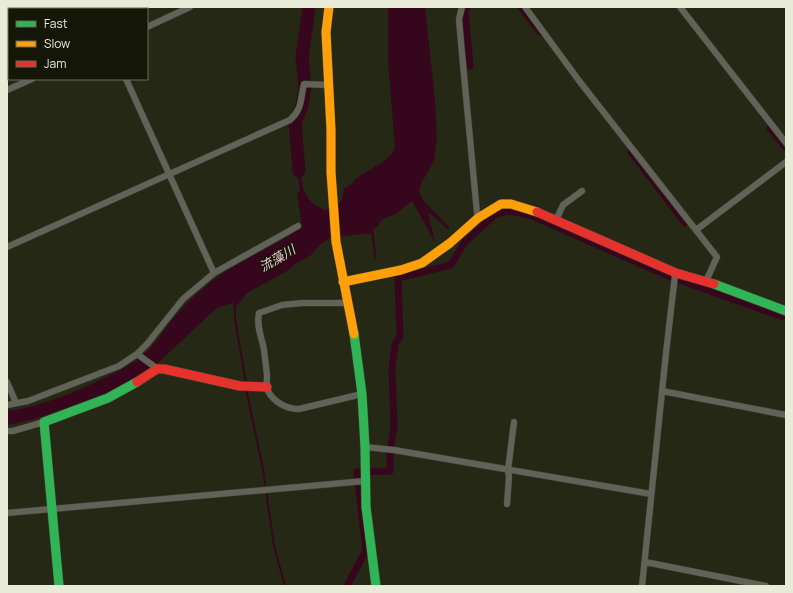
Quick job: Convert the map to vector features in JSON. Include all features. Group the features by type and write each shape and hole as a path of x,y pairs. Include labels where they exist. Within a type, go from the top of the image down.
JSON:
{"street":[{"path":"148,27 190,7"},
{"path":"329,7 326,32 331,130 331,172 336,242 356,343 362,394 366,457 366,507 376,586"},
{"path":"462,7 459,19 478,218"},
{"path":"524,7 580,82 717,257 706,281"},
{"path":"680,7 786,143"},
{"path":"7,90 30,80"},
{"path":"126,80 214,273"},
{"path":"7,247 290,120 302,103 307,85 328,85"},
{"path":"696,230 786,162"},
{"path":"556,220 563,205 582,191"},
{"path":"344,282 401,270 422,263 450,243 478,218 501,204 511,204 538,212 556,220 675,277 706,281 786,311"},
{"path":"7,405 33,399 119,366 138,355 183,299 214,273 298,226"},
{"path":"642,586 675,277"},
{"path":"349,303 302,303 282,305 259,313 257,321 264,350 268,391 274,399 283,406 292,409 299,409 362,394"},
{"path":"138,355 156,368"},
{"path":"7,432 44,422 108,398 126,389 156,368 164,368 245,386 267,387"},
{"path":"7,382 16,403"},
{"path":"662,391 786,415"},
{"path":"44,422 60,586"},
{"path":"507,504 509,477 508,470 514,422"},
{"path":"365,447 394,450 651,494"},
{"path":"7,513 261,491 365,480"},
{"path":"645,562 766,586"}],"water":[{"name":"流藻川","path":"388,7 425,7 435,100 437,138 434,161 422,182 419,192 423,200 449,227 449,230 428,212 435,242 412,201 396,214 381,220 378,226 373,230 376,254 375,261 371,233 330,238 320,245 311,255 295,264 287,271 247,293 235,308 233,308 233,303 217,308 159,362 133,381 102,395 38,418 7,425 7,410 37,405 57,398 98,381 132,363 154,344 180,311 213,280 302,227 297,193 300,190 297,172 300,170 302,184 309,199 318,207 325,210 340,203 344,188 352,184 355,179 391,155 395,147 388,61"}],"waterway":[{"path":"299,171 295,123 302,105 305,87 302,57 309,7"},
{"path":"468,7 465,11 470,66"},
{"path":"521,7 540,32"},
{"path":"770,128 786,148"},
{"path":"631,152 685,223"},
{"path":"347,586 366,550 357,472 390,471 390,451 394,428 392,369 395,344 400,336 398,278 451,265 464,243 495,215 507,211 530,215 668,276 786,318"},
{"path":"235,306 235,319 246,383"},
{"path":"246,389 263,469 274,546 285,586"}],"traffic: fast":[{"path":"714,284 786,311"},
{"path":"354,334 362,394 366,507 376,586"},
{"path":"59,586 44,422 108,398 137,382"}],"traffic: slow":[{"path":"329,7 326,32 331,130 331,172 336,242 354,334"},
{"path":"343,282 401,270 422,263 450,243 478,218 501,204 511,204 537,212"}],"traffic: jam":[{"path":"537,212 676,273 714,284"},
{"path":"137,382 157,369 164,369 240,386 267,387"}]}
